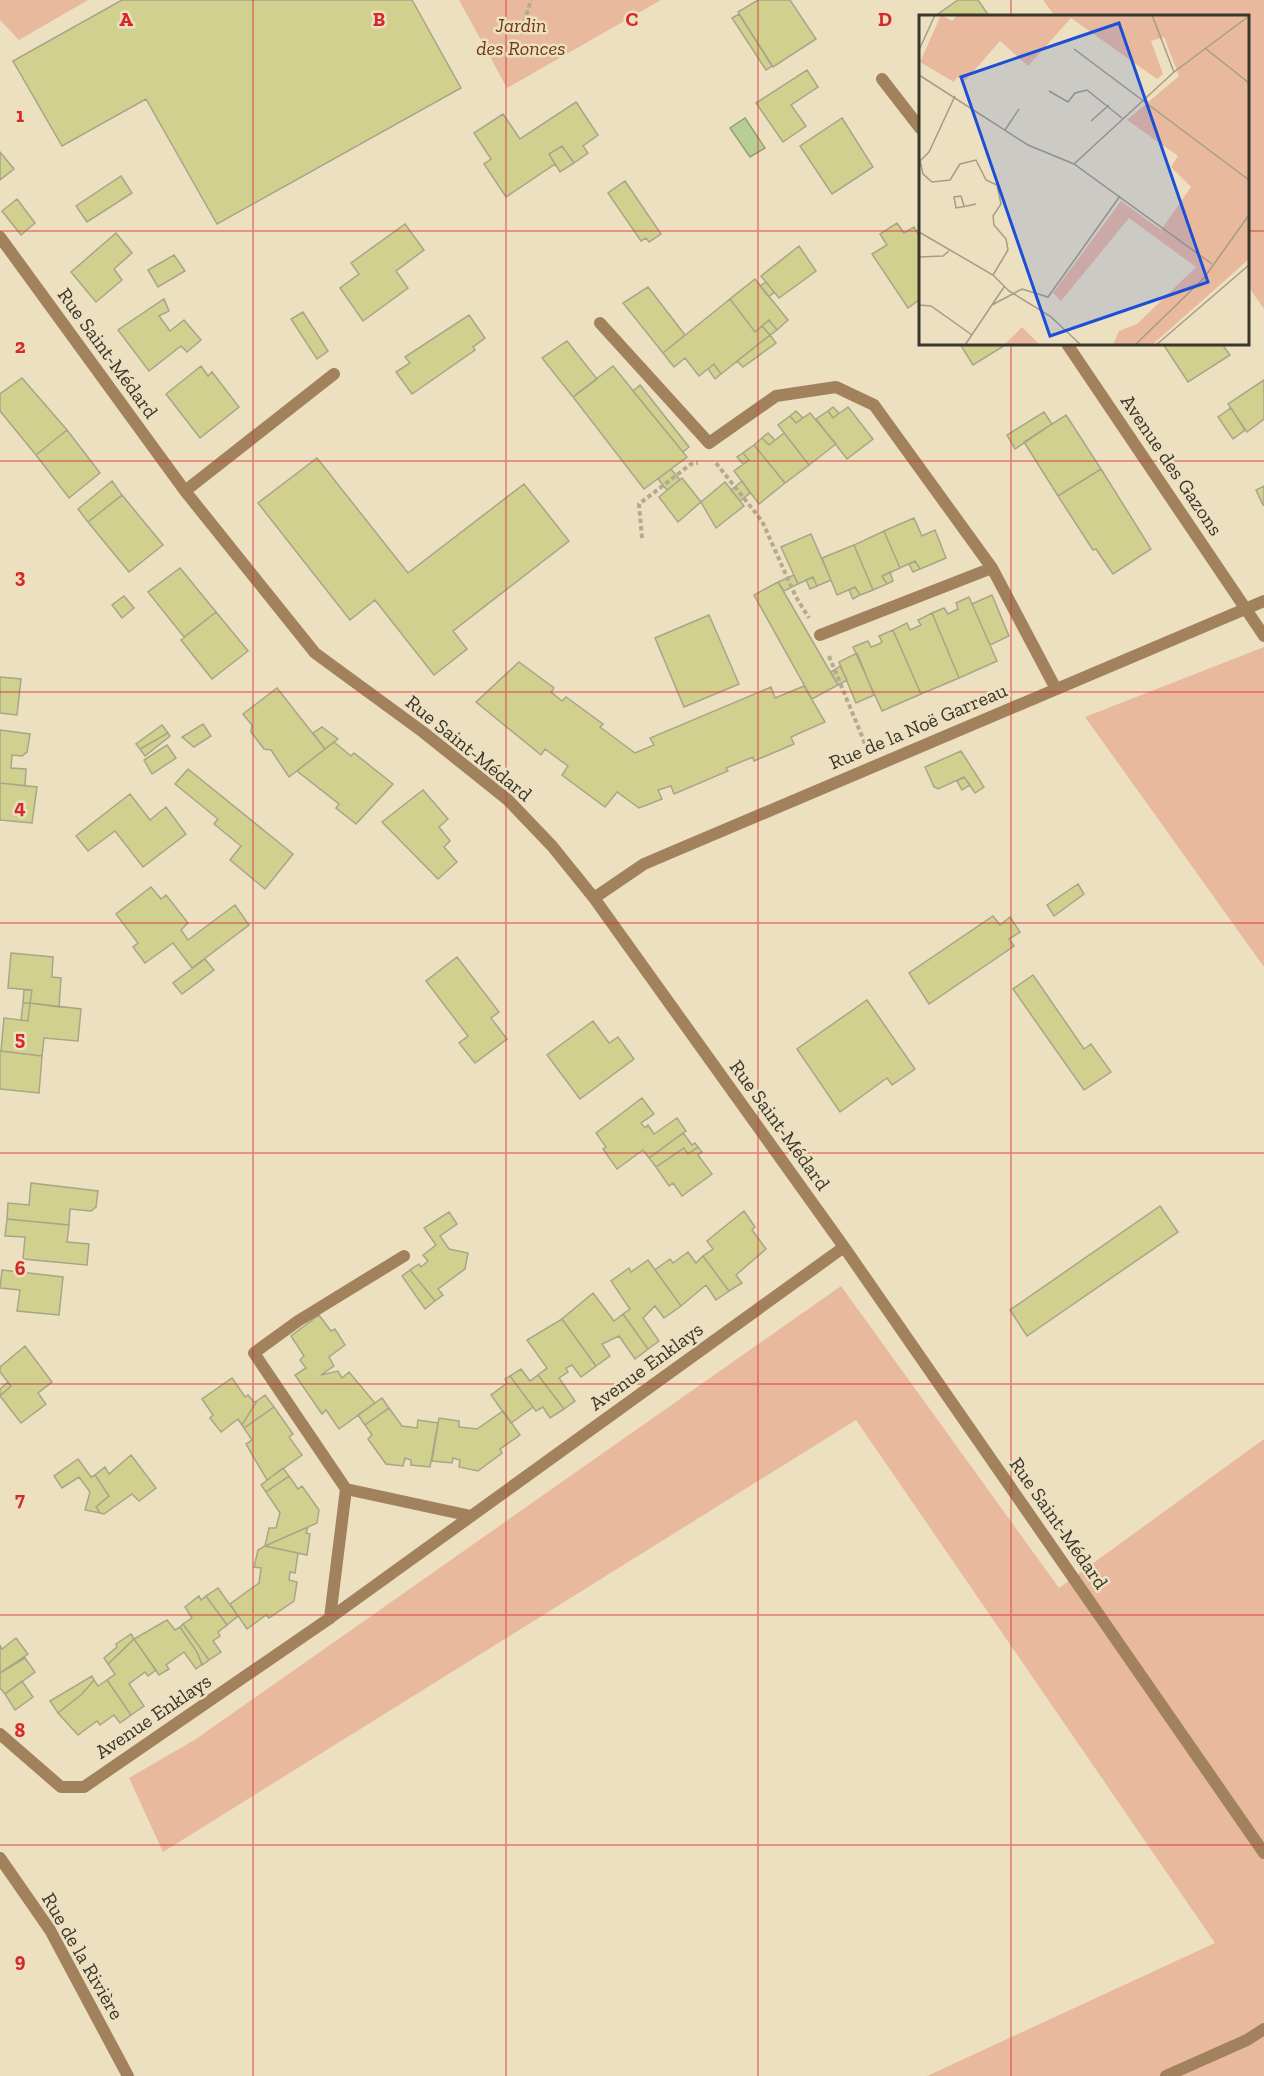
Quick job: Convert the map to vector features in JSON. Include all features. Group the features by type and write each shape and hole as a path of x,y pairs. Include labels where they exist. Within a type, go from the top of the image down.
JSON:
{"street":[{"path":"882,79 919,125"},
{"name":"Rue Saint-Médard","path":"0,237 185,491 315,653 423,732 508,800 552,846 594,898 844,1247 1264,1853"},
{"path":"600,322 710,443 776,396 836,387 874,405 993,568 1056,689"},
{"name":"Avenue des Gazons","path":"1068,345 1264,636"},
{"path":"185,491 334,374"},
{"path":"820,635 993,568"},
{"name":"Rue de la Noë Garreau","path":"594,898 644,864 1264,601"},
{"name":"Avenue Enklays","path":"0,1734 61,1786 84,1787 330,1618 844,1247"},
{"path":"330,1618 346,1489 255,1353 298,1321 404,1256"},
{"path":"346,1489 471,1516"},
{"name":"Rue de la Rivière","path":"0,1858 50,1930 128,2076"},
{"path":"1166,2076 1247,2040 1264,2029"}],"path":[{"path":"522,29 531,0"},
{"path":"710,443 714,460 762,521 796,597 820,635 874,766"},
{"path":"642,538 639,504 691,464 714,460"}],"green space":[{"path":"0,0 88,0 19,40 0,20"},
{"name":"Jardin des Ronces","path":"459,0 661,0 507,88"},
{"path":"1043,0 1264,0 1264,309 1249,287 1249,15 1054,15"},
{"path":"1264,647 1264,967 1085,717"},
{"path":"841,1286 1059,1588 1264,1439 1264,2076 927,2076 1215,1943 856,1420 163,1852 129,1778 196,1739"}],"shaded area":[{"path":"745,118 765,148 750,157 730,128"}],"building":[{"path":"122,0 412,0 461,88 217,224 146,99 62,146 13,61"},
{"path":"758,0 790,0 816,39 773,67 738,12"},
{"path":"958,0 978,0 988,15 936,15"},
{"path":"739,14 772,66 766,70 732,18"},
{"path":"807,70 818,87 791,105 806,126 783,142 756,103"},
{"path":"576,102 598,135 583,146 588,153 574,163 562,146 549,154 555,164 506,197 484,164 491,159 474,133 503,114 520,139"},
{"path":"842,118 873,167 832,194 800,146"},
{"path":"562,146 574,163 560,172 549,154"},
{"path":"0,152 14,169 0,180"},
{"path":"121,176 132,193 87,222 76,206"},
{"path":"625,181 661,234 649,242 646,238 641,241 608,193"},
{"path":"17,199 35,223 21,235 2,211"},
{"path":"897,223 904,233 914,227 919,235 919,300 908,308 872,254 887,245 880,234"},
{"path":"405,224 424,250 396,271 408,288 363,321 340,288 359,274 351,263"},
{"path":"116,233 132,253 114,269 122,280 96,302 71,272"},
{"path":"799,246 816,271 779,298 761,276"},
{"path":"174,255 185,271 158,287 148,270"},
{"path":"755,279 788,320 777,330 769,320 755,332 730,299"},
{"path":"766,282 774,292 769,297 760,286"},
{"path":"648,287 685,335 663,353 623,303"},
{"path":"164,299 169,311 159,316 170,331 184,320 201,340 187,352 181,346 149,371 118,330"},
{"path":"730,299 755,332 762,326 770,335 721,374 714,364 699,376 685,358 674,367 663,353"},
{"path":"303,312 328,351 317,359 291,319"},
{"path":"469,315 485,338 473,347 475,350 412,394 396,372 410,363 405,357"},
{"path":"769,320 777,330 770,335 762,326"},
{"path":"770,335 776,343 743,367 737,361"},
{"path":"567,341 597,379 573,397 542,358"},
{"path":"961,345 1005,345 973,365"},
{"path":"1164,345 1223,345 1230,355 1188,382"},
{"path":"714,364 721,374 715,379 708,369"},
{"path":"201,366 208,376 212,372 239,407 200,438 166,394"},
{"path":"613,366 687,457 644,489 573,397"},
{"path":"22,378 67,430 36,455 0,411 0,394"},
{"path":"1264,380 1264,419 1247,432 1228,404"},
{"path":"640,385 689,447 683,452 633,391"},
{"path":"833,407 839,413 833,418 828,411"},
{"path":"848,407 873,439 847,459 816,419 828,411 833,418"},
{"path":"1231,408 1245,430 1233,439 1218,417"},
{"path":"796,411 803,418 796,423 790,416"},
{"path":"1044,412 1052,424 1015,449 1007,435"},
{"path":"810,413 836,444 809,465 778,425 790,416 796,423"},
{"path":"1066,415 1101,469 1058,496 1024,442"},
{"path":"67,430 100,473 69,498 36,455"},
{"path":"768,433 775,440 769,445 762,438"},
{"path":"784,433 809,465 785,483 754,445 762,438 769,445"},
{"path":"754,445 785,483 759,504 734,471 749,460 743,453"},
{"path":"743,453 749,460 743,464 737,457"},
{"path":"317,458 408,573 524,484 569,541 453,631 467,649 434,675 375,600 350,620 258,503"},
{"path":"671,469 680,480 667,490 658,479"},
{"path":"1101,469 1151,549 1113,574 1096,549 1093,550 1058,496"},
{"path":"682,478 701,502 678,522 659,497"},
{"path":"112,481 122,495 88,522 78,509"},
{"path":"742,481 750,493 740,501 731,490"},
{"path":"725,482 744,506 716,528 701,502"},
{"path":"1264,486 1264,505 1263,505 1256,490"},
{"path":"122,495 163,545 129,572 88,522"},
{"path":"914,518 922,536 935,530 946,558 920,569 915,561 900,568 884,531"},
{"path":"884,531 900,568 882,576 887,584 873,590 854,545"},
{"path":"811,534 831,580 817,586 813,577 798,584 781,547"},
{"path":"854,545 873,590 860,595 855,587 837,595 822,558"},
{"path":"915,561 920,569 913,572 909,564"},
{"path":"180,568 216,612 184,637 148,592"},
{"path":"890,572 893,581 887,584 882,576"},
{"path":"794,575 798,584 784,591 778,582"},
{"path":"813,577 817,586 810,589 806,580"},
{"path":"778,582 838,685 812,699 754,595"},
{"path":"855,587 860,595 853,599 849,590"},
{"path":"992,595 1009,636 990,645 972,604"},
{"path":"124,596 134,608 122,618 112,605"},
{"path":"969,597 997,661 959,678 932,613 944,608 948,614 958,609 956,603"},
{"path":"216,612 248,651 212,679 181,640"},
{"path":"932,613 959,678 921,694 893,630 907,623 910,630 921,625 918,620"},
{"path":"709,615 739,684 684,707 655,638"},
{"path":"893,630 921,694 882,711 853,647 868,641 871,647 879,644 882,642 879,636"},
{"path":"857,653 874,695 856,703 839,662"},
{"path":"519,662 554,688 551,692 562,701 566,697 603,724 600,727 635,753 654,745 650,738 771,687 775,698 804,686 825,722 791,737 794,744 754,761 753,757 726,768 728,771 674,794 671,786 658,790 662,799 639,808 617,792 605,807 562,775 568,766 545,749 541,755 476,702"},
{"path":"840,666 847,680 838,685 831,672"},
{"path":"0,677 21,679 17,715 0,713"},
{"path":"277,688 325,749 289,777 271,750 264,749 251,732 252,725 243,714"},
{"path":"203,724 211,736 194,747 182,737"},
{"path":"162,725 168,733 140,749 136,744"},
{"path":"322,727 338,739 325,749 313,733"},
{"path":"0,730 30,734 27,752 22,756 12,755 11,768 26,769 25,786 0,783"},
{"path":"168,733 170,736 145,756 140,749"},
{"path":"334,742 351,756 354,753 393,784 356,824 336,808 339,804 297,771"},
{"path":"167,745 176,758 152,774 144,760"},
{"path":"961,751 984,787 975,793 964,777 938,789 934,787 925,767"},
{"path":"188,769 293,854 265,889 230,860 241,846 214,824 218,819 175,784"},
{"path":"964,777 970,785 962,790 957,781"},
{"path":"0,783 37,787 32,823 0,820"},
{"path":"423,790 448,819 439,827 450,841 444,847 457,862 438,879 382,822"},
{"path":"130,794 150,820 166,807 186,834 143,867 115,831 88,851 76,836"},
{"path":"1078,884 1084,894 1054,916 1047,905"},
{"path":"151,887 161,899 166,895 188,923 181,930 188,940 235,905 249,925 192,968 173,943 145,963 133,947 138,943 116,914"},
{"path":"993,916 1000,925 1010,917 1020,932 1009,939 1014,946 929,1004 909,973"},
{"path":"11,953 53,957 52,977 61,978 59,1007 30,1003 32,990 8,988"},
{"path":"457,957 499,1012 491,1018 507,1039 475,1063 459,1043 468,1036 426,981"},
{"path":"205,959 214,970 182,994 173,983"},
{"path":"1033,975 1084,1049 1091,1044 1111,1072 1084,1090 1013,989"},
{"path":"24,990 32,990 30,1003 23,1003"},
{"path":"867,1000 915,1069 892,1085 887,1078 840,1112 797,1049"},
{"path":"23,1003 30,1003 28,1021 21,1020"},
{"path":"30,1003 81,1009 78,1041 44,1038 42,1056 1,1051 4,1018 28,1021"},
{"path":"593,1021 609,1043 618,1037 634,1059 580,1099 547,1055"},
{"path":"0,1051 42,1056 39,1093 0,1089"},
{"path":"642,1098 654,1114 641,1123 645,1128 648,1125 654,1134 677,1118 686,1131 649,1158 643,1150 617,1169 603,1149 606,1147 596,1133"},
{"path":"683,1133 692,1145 695,1143 698,1147 688,1154 684,1148 656,1167 649,1158"},
{"path":"698,1147 702,1152 698,1155 712,1174 682,1196 673,1183 669,1186 656,1167 684,1148 688,1154"},
{"path":"31,1183 98,1191 96,1207 91,1211 70,1209 69,1225 7,1219 8,1203 29,1205"},
{"path":"1160,1206 1178,1232 1027,1336 1010,1310"},
{"path":"744,1211 755,1227 752,1230 766,1249 736,1275 742,1283 729,1291 703,1256 713,1249 707,1241"},
{"path":"449,1212 457,1224 440,1236 449,1249 468,1253 465,1269 438,1289 443,1295 435,1301 410,1270 419,1264 421,1267 428,1261 423,1255 436,1245 424,1228"},
{"path":"7,1219 69,1225 67,1242 89,1244 87,1265 23,1259 25,1237 5,1236"},
{"path":"688,1252 696,1263 703,1256 729,1291 716,1300 706,1285 681,1306 655,1270 670,1259 673,1263"},
{"path":"648,1260 681,1306 664,1318 655,1306 643,1318 659,1341 648,1349 623,1314 630,1309 611,1281 629,1268 631,1272"},
{"path":"2,1270 63,1277 59,1315 17,1311 20,1290 0,1288"},
{"path":"410,1270 435,1301 425,1309 402,1276"},
{"path":"593,1293 614,1321 623,1314 648,1349 635,1359 619,1336 602,1344 610,1356 596,1366 562,1319"},
{"path":"319,1315 331,1331 335,1329 345,1345 329,1357 334,1366 321,1375 338,1371 342,1378 349,1372 375,1403 339,1429 326,1410 322,1414 295,1375 306,1368 300,1360 304,1356 291,1336"},
{"path":"562,1319 596,1366 581,1377 572,1365 566,1368 568,1372 559,1378 575,1401 564,1409 538,1375 547,1368 527,1340"},
{"path":"25,1346 52,1382 38,1393 46,1404 21,1423 0,1396 11,1386 0,1372 0,1367"},
{"path":"521,1369 530,1381 538,1375 564,1409 550,1418 543,1407 536,1411 510,1376"},
{"path":"510,1376 533,1407 511,1423 491,1395 507,1383 505,1379"},
{"path":"232,1378 245,1397 248,1395 254,1402 257,1401 242,1425 238,1419 221,1432 210,1418 213,1415 202,1399"},
{"path":"8,1382 11,1386 0,1396 0,1389"},
{"path":"265,1395 274,1407 244,1428 242,1425 257,1401"},
{"path":"382,1398 389,1408 365,1425 358,1415"},
{"path":"274,1407 293,1434 289,1437 302,1455 267,1480 246,1444 252,1440 244,1428"},
{"path":"389,1408 402,1426 417,1428 418,1420 438,1423 430,1467 411,1465 411,1460 405,1458 403,1466 386,1464 368,1439 372,1435 365,1425"},
{"path":"503,1411 520,1435 500,1449 502,1453 478,1471 459,1467 460,1460 453,1458 452,1463 432,1461 439,1418 459,1421 459,1427 477,1429"},
{"path":"131,1455 156,1488 139,1501 132,1494 104,1514 100,1513 96,1507 109,1496 95,1475 105,1467 109,1474"},
{"path":"78,1459 91,1477 95,1475 109,1496 96,1507 100,1513 85,1510 90,1492 79,1477 62,1488 54,1476"},
{"path":"283,1468 289,1476 266,1492 261,1485"},
{"path":"289,1476 298,1489 302,1486 319,1510 317,1523 265,1546 269,1528 276,1528 280,1513 266,1492"},
{"path":"308,1527 306,1533 310,1534 307,1555 265,1546"},
{"path":"265,1546 298,1553 295,1573 290,1572 289,1580 297,1582 294,1601 269,1618 266,1615 247,1629 230,1604 259,1583 261,1568 254,1567 258,1550"},
{"path":"218,1588 238,1616 227,1625 206,1596"},
{"path":"199,1596 201,1600 206,1596 227,1625 218,1632 220,1636 213,1641 221,1652 209,1660 183,1624 192,1618 185,1607"},
{"path":"167,1620 175,1630 180,1627 197,1652 202,1664 196,1669 184,1652 166,1665 169,1669 159,1675 134,1639"},
{"path":"183,1624 209,1660 202,1665 197,1652 180,1627"},
{"path":"131,1634 134,1639 108,1664 104,1658 117,1647 116,1644"},
{"path":"16,1638 28,1654 0,1673 0,1645 2,1649"},
{"path":"134,1639 156,1670 148,1676 145,1672 129,1684 144,1706 131,1715 107,1680 115,1674 108,1664"},
{"path":"25,1658 35,1672 5,1694 0,1688 0,1673"},
{"path":"92,1676 94,1680 82,1694 58,1713 50,1701"},
{"path":"94,1680 98,1686 107,1680 131,1715 120,1723 114,1715 100,1725 97,1721 78,1735 58,1713 82,1694"},
{"path":"22,1681 33,1697 15,1710 5,1694"}]}
